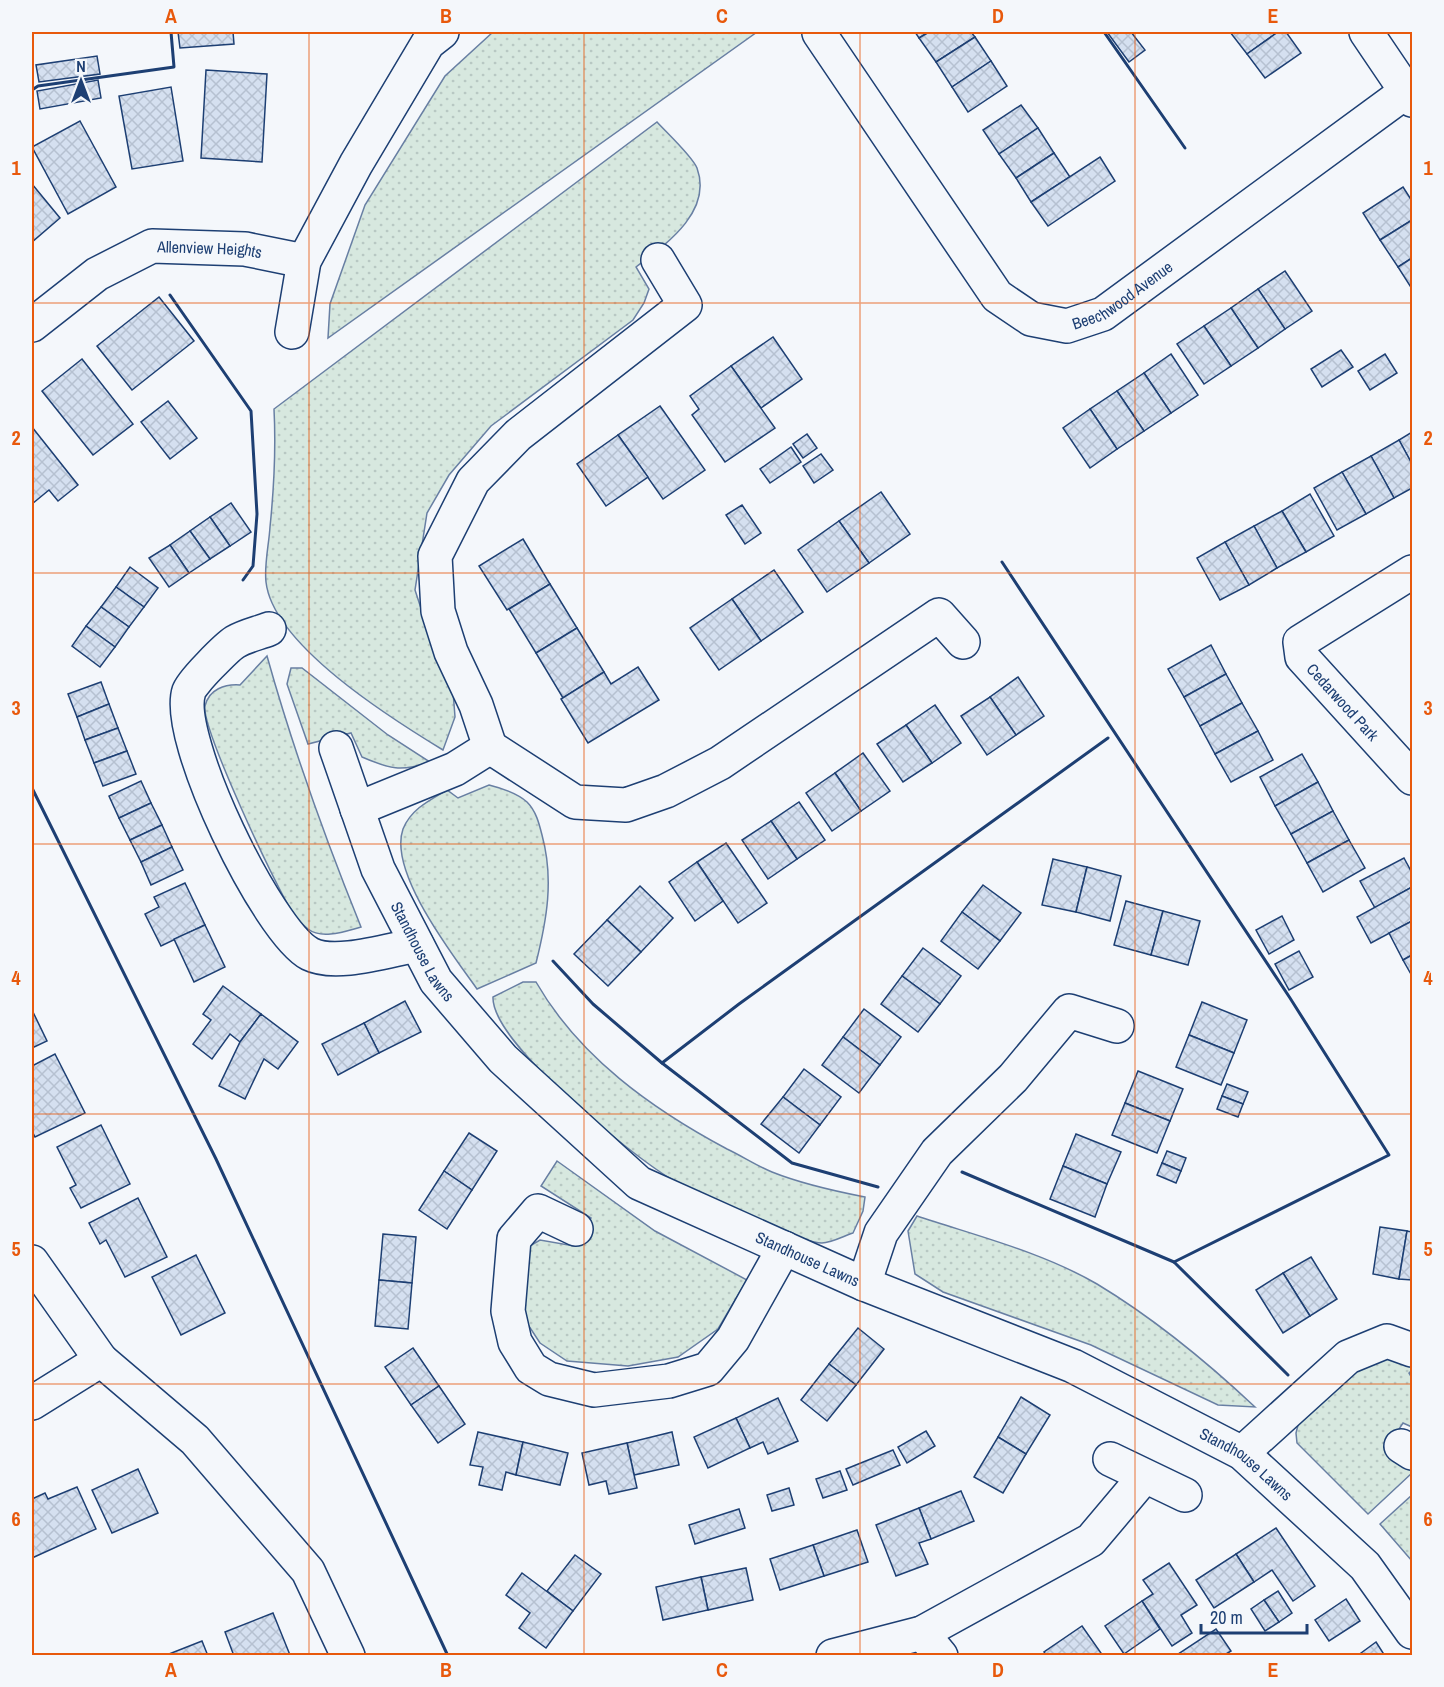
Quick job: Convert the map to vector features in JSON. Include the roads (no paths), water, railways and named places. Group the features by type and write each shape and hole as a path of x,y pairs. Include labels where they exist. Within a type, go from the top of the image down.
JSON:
{"street":[{"path":"1366,32 1410,96"},
{"name":"Beechwood Avenue","path":"819,33 997,296 1031,319 1067,326 1103,314 1410,96"},
{"path":"292,332 304,261 429,35"},
{"name":"Allenview Heights","path":"32,326 97,274 152,246 246,249 304,261"},
{"path":"658,260 685,305 518,435 473,481 435,556 438,611 451,652 476,705 490,747 575,802 626,805 666,791 720,763 939,615 963,642"},
{"name":"Cedarwood Park","path":"1413,572 1300,642 1302,657 1413,778"},
{"path":"270,629 235,642 189,689 186,706 190,732 215,802 260,895 294,943 311,954 330,960 417,945"},
{"path":"357,809 455,769 490,747"},
{"name":"Standhouse Lawns","path":"336,748 378,869 436,981 503,1059 639,1183 864,1284 1073,1366 1242,1453 1365,1566 1413,1632"},
{"path":"864,1284 881,1233 937,1152 1013,1078 1069,1011 1117,1026"},
{"path":"576,1229 538,1211 514,1239 508,1311 514,1342 531,1368 549,1379 594,1389 669,1381 708,1369 733,1339 784,1248"},
{"path":"32,1262 101,1360 195,1440 308,1571 348,1656"},
{"path":"1242,1453 1348,1357 1386,1341 1413,1350"},
{"path":"32,1403 101,1360"},
{"path":"1110,1459 1185,1495"},
{"path":"833,1656 931,1644 1091,1540 1144,1477"}]}
